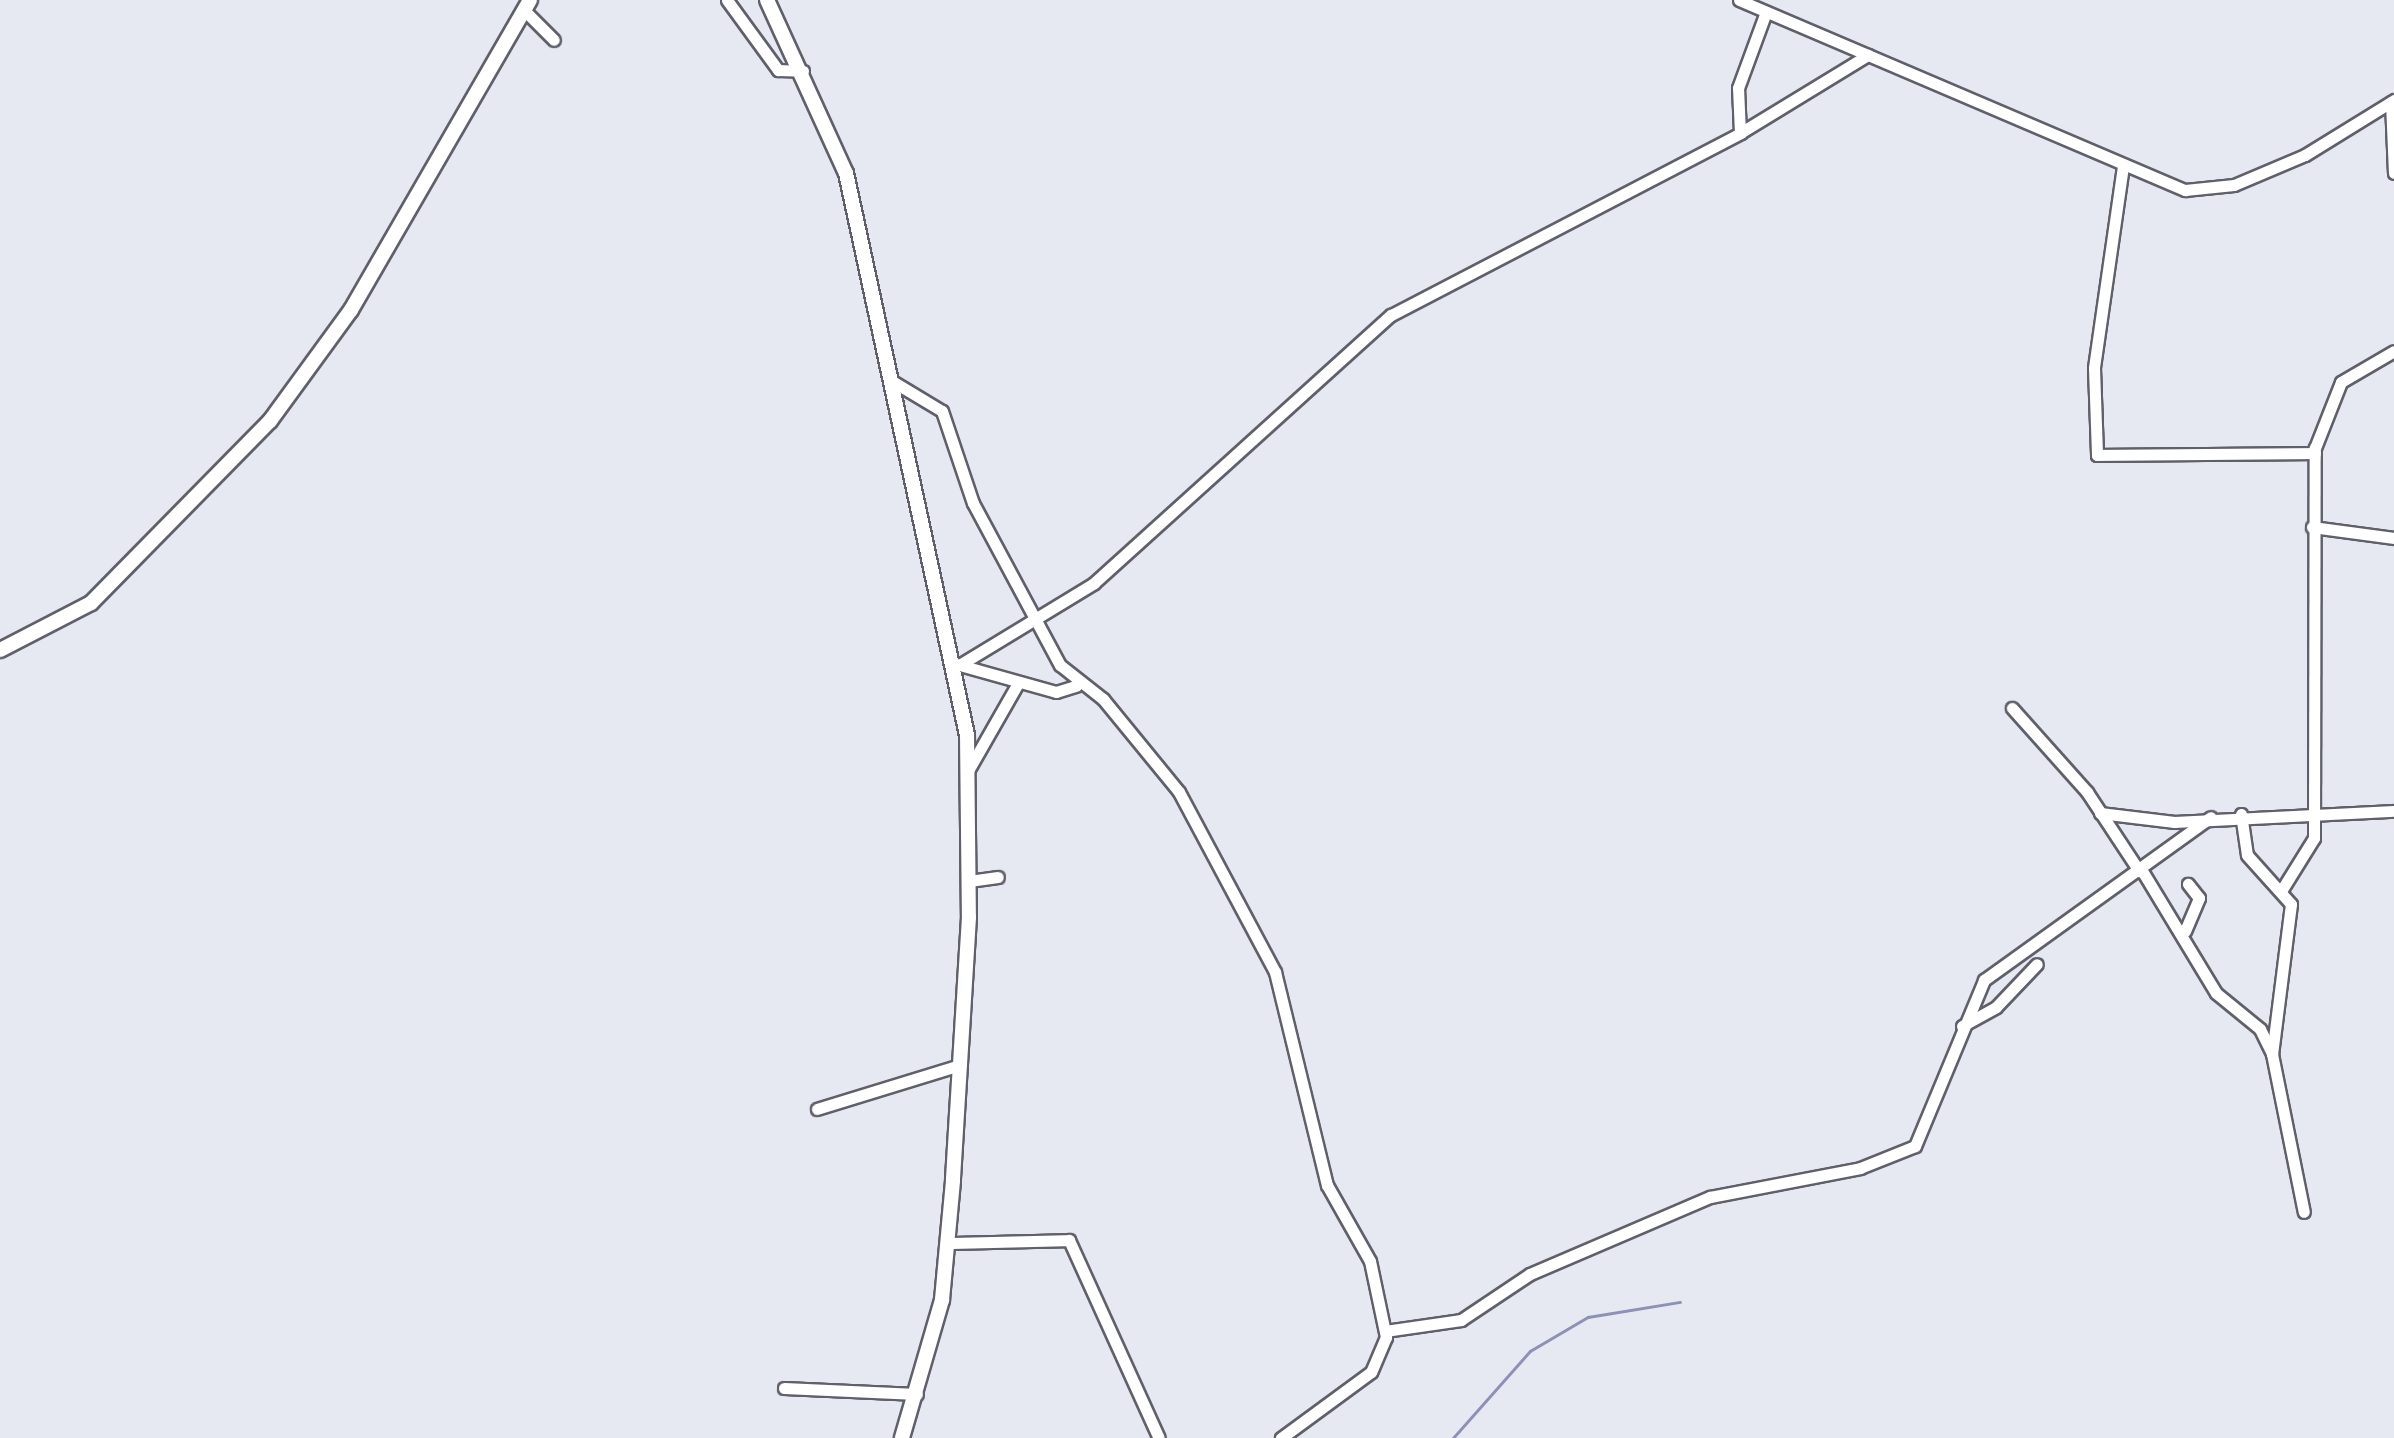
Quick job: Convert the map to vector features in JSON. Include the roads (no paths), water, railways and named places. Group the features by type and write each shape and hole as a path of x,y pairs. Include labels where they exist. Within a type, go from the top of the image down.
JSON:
{"street":[{"path":"727,0 778,70 804,70"},
{"path":"767,0 804,70 846,173 958,664 970,769 969,881 947,1242 917,1394 902,1438"},
{"path":"1740,0 2185,190 2234,184 2306,155 2393,101"},
{"path":"1740,133 1738,88 1776,0"},
{"path":"0,650 91,602 270,421 351,310 527,5 554,40"},
{"path":"958,664 1040,619 1113,567 1391,315 1740,133 1868,55"},
{"path":"2393,101 2394,173"},
{"path":"2123,166 2094,368 2097,455 2315,453"},
{"path":"2281,891 2313,844 2310,809 2315,453 2340,382 2394,351"},
{"path":"892,380 942,411 973,503 1076,686"},
{"path":"2312,528 2394,538"},
{"path":"958,664 1018,683 1076,686 1103,699 1178,792 1268,952 1328,1186 1370,1261 1384,1331 1372,1372 1282,1438"},
{"path":"970,769 1018,683"},
{"path":"2012,708 2100,814 2184,931 2216,993 2260,1029 2272,1054 2304,1212"},
{"path":"2100,814 2211,817 2310,809 2394,811"},
{"path":"2241,814 2247,855 2291,904 2292,942 2272,1054"},
{"path":"1384,1331 1462,1320 1530,1274 1710,1197 1860,1168 1915,1146 1971,997 2001,963 2211,817"},
{"path":"969,881 998,877"},
{"path":"2184,931 2199,898 2188,884"},
{"path":"1962,1026 1996,1007 2037,964"},
{"path":"816,1109 960,1065"},
{"path":"947,1242 1069,1240 1159,1438"},
{"path":"784,1388 917,1394"}],"waterway":[{"path":"1453,1438 1530,1351 1588,1317 1680,1302"}]}
